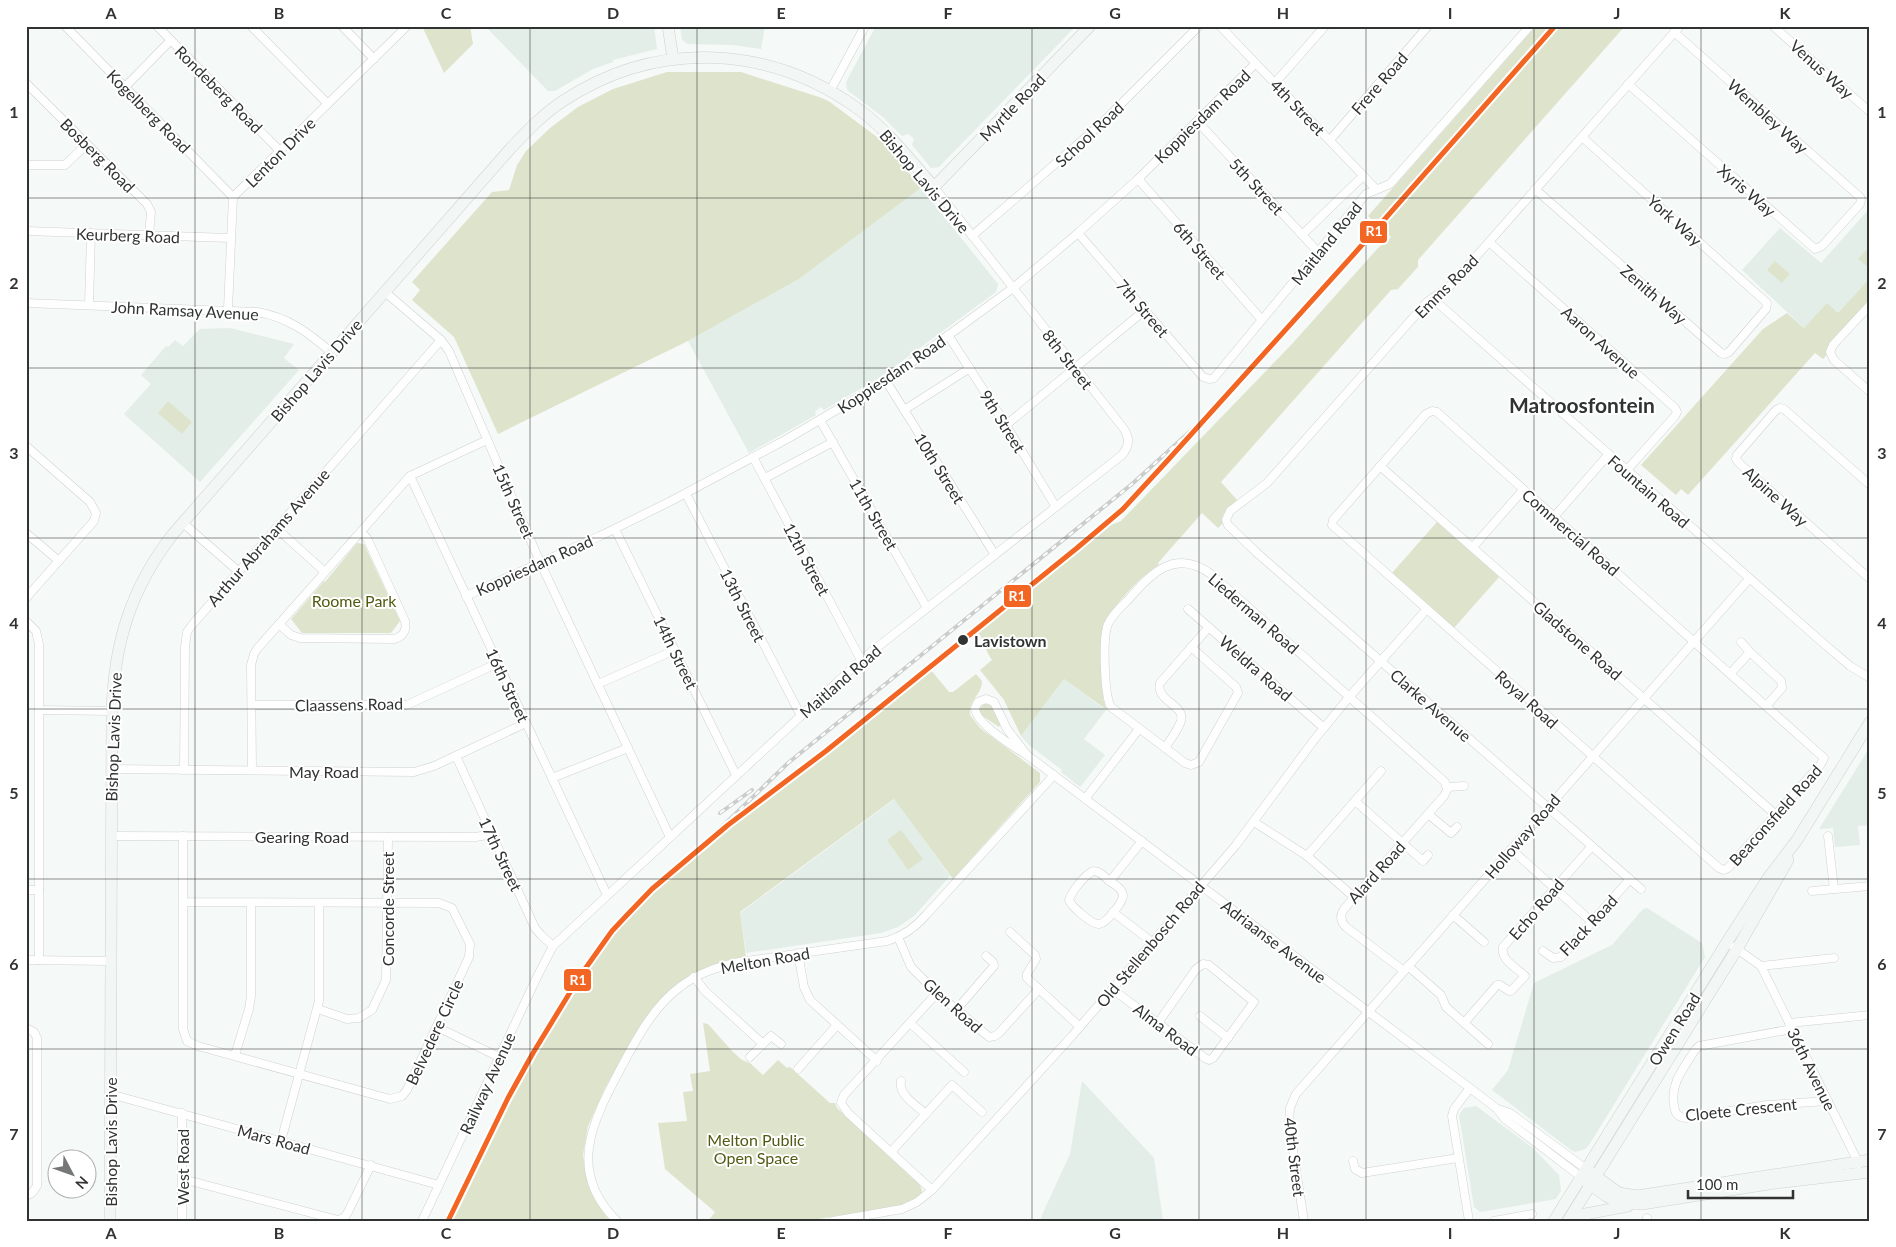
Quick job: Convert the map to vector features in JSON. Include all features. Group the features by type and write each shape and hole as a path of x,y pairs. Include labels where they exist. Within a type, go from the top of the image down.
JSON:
{"street":[{"name":"Kogelberg Road","path":"65,26 233,197"},
{"name":"Rondeberg Road","path":"157,26 280,151"},
{"path":"251,26 328,104"},
{"path":"342,26 374,59"},
{"name":"Lenton Drive","path":"228,310 233,197 407,26"},
{"path":"668,26 673,58"},
{"path":"830,90 865,26"},
{"name":"Myrtle Road","path":"934,187 1090,26"},
{"name":"School Road","path":"972,236 1100,125 1199,26"},
{"name":"4th Street","path":"1220,26 1376,189"},
{"name":"Koppiesdam Road","path":"1276,84 1325,26"},
{"name":"Frere Road","path":"1330,140 1428,26"},
{"path":"1517,26 1527,29"},
{"name":"Venus Way","path":"1773,26 1870,112"},
{"name":"Maitland Road","path":"1209,379 1216,376 1366,194 1390,184 1527,29"},
{"name":"Emms Road","path":"1226,517 1230,511 1267,483 1432,298 1450,286 1677,29"},
{"name":"Wembley Way","path":"1677,29 1860,197 1861,200"},
{"path":"125,87 171,40"},
{"name":"Bishop Lavis Drive","path":"110,1221 112,711 113,681 118,646 127,615 147,572 164,546 510,149 552,109 584,88 625,70 673,58 704,57 738,59 791,72 830,90 878,125 934,187 1013,288"},
{"name":"Koppiesdam Road","path":"466,596 686,494 886,381 1013,288 1078,233 1138,179 1255,64"},
{"name":"Bosberg Road","path":"26,83 150,209 149,236"},
{"name":"Xyris Way","path":"1628,84 1815,249 1822,246 1860,204 1861,200"},
{"name":"5th Street","path":"1197,121 1318,252"},
{"name":"York Way","path":"1582,137 1766,301 1768,305"},
{"path":"26,166 64,165 87,144"},
{"path":"1302,234 1363,176"},
{"name":"6th Street","path":"1138,179 1262,320"},
{"name":"Zenith Way","path":"1535,189 1721,353 1729,352 1768,305"},
{"name":"Keurberg Road","path":"26,231 230,238"},
{"path":"89,305 91,233"},
{"name":"7th Street","path":"1078,233 1203,377 1209,379"},
{"name":"Aaron Avenue","path":"1489,242 1675,408 1674,416 1626,471"},
{"name":"8th Street","path":"1013,288 1124,429"},
{"name":"15th Street","path":"385,292 441,340 449,351 540,562 670,837"},
{"name":"Fountain Road","path":"1432,298 1626,471 1850,666 1870,678"},
{"name":"John Ramsay Avenue","path":"26,303 257,312 282,318 301,328 332,353"},
{"path":"1870,305 1833,345 1830,352 1834,360 1870,392"},
{"path":"1006,424 1145,310"},
{"name":"9th Street","path":"948,335 1006,424 1056,507"},
{"name":"Arthur Abrahams Avenue","path":"184,770 185,646 187,632 238,571 441,340"},
{"path":"904,410 970,368"},
{"name":"10th Street","path":"886,381 995,555"},
{"name":"Alpine Way","path":"1870,485 1784,409 1780,408 1776,410 1737,455 1736,459 1870,579"},
{"name":"Commercial Road","path":"1332,525 1333,520 1426,414 1432,411 1437,412 1767,705 1824,758"},
{"name":"11th Street","path":"820,420 927,608"},
{"name":"Maitland Road","path":"553,946 862,660 1125,452 1128,440 1124,429"},
{"path":"252,770 251,666 254,654 410,476 487,440"},
{"path":"764,478 833,442"},
{"path":"26,446 90,502 95,509 94,521 26,598"},
{"path":"1554,517 1608,455"},
{"name":"12th Street","path":"753,457 862,660"},
{"name":"Gladstone Road","path":"1380,466 1776,815"},
{"name":"16th Street","path":"410,476 607,895"},
{"path":"1472,547 1523,490"},
{"name":"13th Street","path":"686,494 801,716"},
{"name":"Clarke Avenue","path":"1226,517 1228,525 1256,552 1641,888"},
{"path":"183,523 238,571"},
{"name":"Royal Road","path":"1332,525 1592,757 1724,870"},
{"path":"276,528 325,572"},
{"name":"14th Street","path":"614,529 736,775"},
{"path":"279,624 291,635 300,638 394,640 402,636 406,629 405,620 367,538 361,532"},
{"path":"26,533 59,561"},
{"name":"Liederman Road","path":"1191,647 1234,685 1238,691 1237,698 1199,762 1188,764 1111,707 1108,701 1105,656 1107,627 1110,620 1149,576 1162,568 1174,564 1197,566 1211,574 1350,696"},
{"name":"Holloway Road","path":"1296,1094 1749,578"},
{"name":"Weldra Road","path":"1188,609 1324,728"},
{"name":"Old Stellenbosch Road","path":"833,1221 902,1209 917,1202 932,1190 1080,1027 1254,822 1297,761 1350,696 1427,609"},
{"path":"26,621 36,631 39,638 39,960"},
{"path":"1165,748 1182,717 1179,711 1160,693 1159,686 1209,627"},
{"path":"1741,642 1781,681 1782,688 1767,705"},
{"path":"598,684 675,650"},
{"path":"1731,673 1750,652"},
{"name":"Claassens Road","path":"252,705 407,705 498,663"},
{"path":"1350,696 1443,779 1447,787 1464,786"},
{"name":"Adriaanse Avenue","path":"1027,755 1006,729 994,702 986,699 978,702 975,708 978,718 1011,745 1054,775 1496,1108 1510,1113 1588,1177"},
{"path":"39,710 112,711"},
{"name":"Owen Road","path":"1554,1221 1588,1177 1732,946 1768,878 1797,840 1870,722"},
{"name":"May Road","path":"111,769 414,772 427,769 526,723"},
{"path":"1085,799 1139,729"},
{"path":"552,778 628,748"},
{"name":"17th Street","path":"456,756 535,928 553,946"},
{"name":"Beaconsfield Road","path":"1724,870 1728,868 1822,764 1824,758"},
{"path":"1307,856 1381,771"},
{"name":"Melton Road","path":"617,1221 601,1202 590,1175 588,1153 593,1125 604,1098 641,1033 666,999 694,978 730,964 887,941 909,931 1054,775"},
{"name":"Alard Road","path":"1406,969 1344,924 1341,920 1342,912 1444,796 1447,787"},
{"path":"1355,801 1423,861 1428,855"},
{"path":"1428,814 1451,833 1457,827"},
{"path":"1254,822 1307,856 1354,897"},
{"name":"Gearing Road","path":"111,836 476,837 492,834"},
{"name":"Belvedere Circle","path":"182,836 184,1036 186,1041 390,1098 399,1098 407,1090 468,961 470,944 455,910 439,903 184,902"},
{"path":"1828,836 1834,889"},
{"name":"Concorde Street","path":"318,1009 351,1020 359,1018 372,1010 387,976 388,837"},
{"path":"1110,881 1142,841"},
{"name":"Echo Road","path":"1464,1023 1497,985 1509,991 1513,990 1525,976 1504,956 1503,947 1592,846"},
{"path":"1511,850 1592,922"},
{"path":"1090,872 1098,872 1110,881 1121,890 1123,896 1122,901 1105,922 1097,924 1072,906 1069,900 1071,895 1090,872"},
{"name":"Flack Road","path":"1543,951 1553,958 1560,958 1630,879"},
{"path":"1812,891 1870,886"},
{"path":"26,890 39,890"},
{"path":"236,1055 250,1002 251,903"},
{"path":"281,1141 298,1073 318,1009 320,992 319,904"},
{"path":"1113,912 1152,942"},
{"path":"1453,915 1484,942"},
{"path":"1010,932 1035,955 1036,962 1027,974 1027,978 1080,1027"},
{"name":"Glen Road","path":"898,937 912,967 937,993 987,1036 992,1038 999,1033 1039,989"},
{"name":"Railway Avenue","path":"422,1221 553,946"},
{"name":"36th Avenue","path":"1732,946 1761,966 1828,1101 1864,1160 1866,1172"},
{"path":"798,954 806,994 815,1006 877,1061"},
{"path":"957,1009 993,968 993,962 986,956"},
{"path":"1761,966 1834,958"},
{"path":"26,960 111,961"},
{"name":"Alma Road","path":"1112,989 1158,1023 1209,1060 1213,1058 1254,1002 1209,965 1203,964 1196,969 1158,1023"},
{"path":"1406,969 1441,995 1445,1006 1488,1044"},
{"path":"694,978 705,991 763,1044"},
{"path":"932,1190 848,1113 841,1103 844,1095 937,993"},
{"path":"1790,1026 1870,1015"},
{"path":"1200,1016 1228,1038"},
{"path":"910,1023 964,1072"},
{"path":"798,1069 837,1025"},
{"path":"437,1026 499,1057"},
{"name":"Cloete Crescent","path":"1790,1026 1699,1046 1674,1084 1672,1095 1675,1111 1680,1117 1686,1118 1768,1105 1828,1101"},
{"path":"26,1028 34,1032 38,1038 37,1186 32,1194 26,1196"},
{"path":"750,1057 770,1036 781,1044"},
{"path":"901,1081 902,1092 926,1114"},
{"path":"891,1152 952,1085 982,1112"},
{"path":"1469,1221 1452,1114 1470,1088"},
{"name":"Mars Road","path":"110,1094 438,1185"},
{"name":"40th Street","path":"1296,1094 1290,1108 1289,1125 1304,1221"},
{"name":"West Road","path":"182,1114 182,1221"},
{"path":"1353,1161 1356,1169 1362,1173 1458,1158"},
{"path":"1588,1177 1619,1193 1637,1196 1864,1160"},
{"path":"183,1179 338,1220 344,1218 348,1212 371,1165"},
{"path":"1569,1221 1580,1215 1642,1204 1775,1183 1866,1172"},
{"path":"1588,1177 1617,1202 1642,1204"},
{"name":"Owen Road","path":"1569,1221 1588,1177"},
{"path":"1494,1221 1532,1214"}],"shaded area":[{"path":"485,26 654,26 657,49 613,60 613,62 593,69 555,91 548,91"},
{"path":"680,26 765,26 761,49 733,45 688,44 682,40"},
{"path":"876,26 1076,26 939,167 931,168 912,145 914,139 909,134 902,136 883,117 847,90 846,82"},
{"path":"921,188 998,284 996,292 879,378 824,410 821,407 815,411 816,415 749,453 688,341 799,279"},
{"path":"1868,210 1870,212 1870,278 1816,339 1742,270 1780,228 1821,263"},
{"path":"230,328 294,344 284,358 299,370 200,482 124,414 151,384 141,375 166,346 168,347 175,340 183,346 200,329"},
{"path":"1064,679 1106,710 1084,739 1105,755 1080,787 1061,772 1062,770 1029,745 1021,736"},
{"path":"1870,747 1870,825 1858,826 1860,845 1835,847 1833,828 1819,829"},
{"path":"895,799 950,876 914,916 898,927 881,933 746,953 740,913"},
{"path":"1647,908 1702,943 1705,957 1589,1145 1585,1149 1575,1152 1492,1090 1508,1070 1534,983 1612,945 1643,909"},
{"path":"1082,1081 1154,1158 1163,1221 1042,1221 1041,1217 1070,1154"},
{"path":"1476,1106 1533,1148 1559,1175 1561,1191 1556,1199 1480,1212 1474,1207 1459,1115 1464,1108"}],"green space":[{"path":"422,26 470,26 473,44 444,73"},
{"path":"1536,26 1625,26 1418,260 1418,267 1398,289 1391,290 1221,482 1238,501 1224,513 1223,523 1218,528 1202,513 1158,563 1159,565 1144,576 1118,603 1106,621 1101,639 1103,691 1107,710 1064,679 1021,736 1004,700 980,670 992,660 978,632 1111,525 1121,521 1292,344 1378,248 1391,237 1368,216"},
{"path":"667,72 741,72 822,98 885,143 921,188 799,279 688,341 498,434 454,337 412,300 420,290 412,282 492,192 509,190 517,165 526,151 550,128 578,107 613,89"},
{"path":"1870,246 1870,269 1858,259"},
{"path":"1775,261 1790,274 1782,283 1767,270"},
{"path":"1870,278 1870,301 1827,347 1826,356 1823,359 1815,353 1688,495 1681,489 1676,495 1641,465 1763,329 1787,313 1804,328 1827,303 1838,313"},
{"path":"168,401 192,422 182,434 158,413"},
{"path":"1437,522 1499,577 1454,628 1392,573"},
{"name":"Roome Park","path":"357,543 364,544 400,621 391,633 302,633 291,619"},
{"path":"931,670 949,692 953,692 976,674 982,681 980,690 971,705 970,715 980,728 1040,773 1040,782 953,879 894,799 740,912 746,957 710,966 681,982 640,1027 605,1088 588,1126 583,1155 585,1171 590,1187 601,1209 610,1221 450,1221 488,1140 553,1021 604,947 633,913 662,884 693,858"},
{"path":"985,703 993,707 1001,724 999,727 981,715 979,709"},
{"path":"901,830 923,859 908,870 887,840"},
{"name":"Melton Public Open Space","path":"703,1023 708,1024 732,1051 742,1060 750,1063 763,1075 778,1060 787,1068 790,1067 830,1103 835,1103 837,1108 920,1185 921,1195 904,1205 806,1221 708,1221 715,1212 665,1169 658,1123 687,1121 683,1092 693,1091 690,1074 710,1071"}],"railway":[{"path":"700,848 788,763 1132,484 1216,408"},
{"path":"720,813 752,790"}],"transit line":[{"name":"R1","path":"448,1221 508,1098 533,1053 580,976 612,931 652,889 728,825 826,751 1123,509 1354,254 1555,26"}],"place":[{"name":"Lavistown","path":"963,640"}],"district":[{"name":"Matroosfontein","path":"1582,404"}]}
